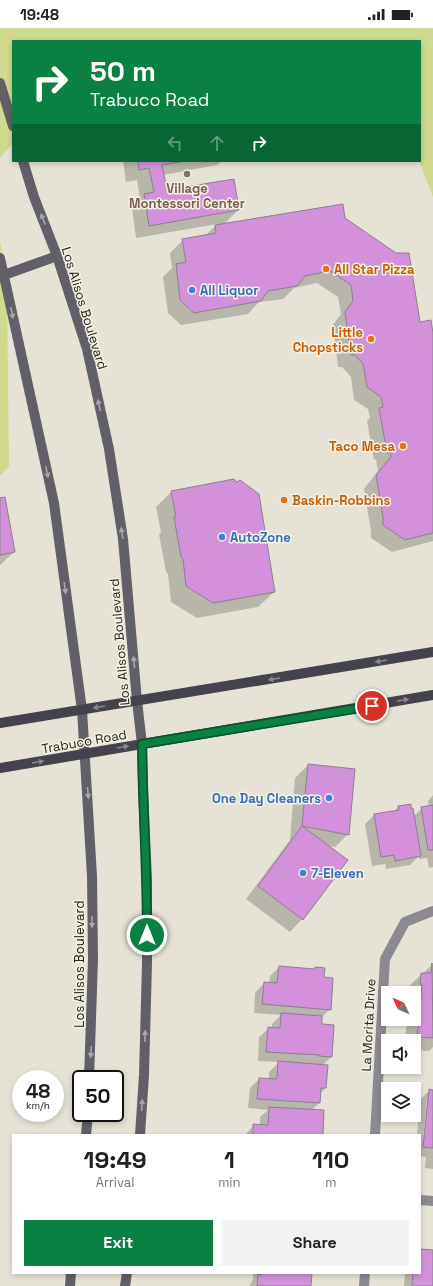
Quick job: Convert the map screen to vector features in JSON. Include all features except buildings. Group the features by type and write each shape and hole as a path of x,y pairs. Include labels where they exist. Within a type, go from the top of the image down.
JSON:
{"main road":[{"path":"0,83 12,123"},
{"name":"Los Alisos Boulevard","path":"23,162 87,349 109,449 123,539 142,744 147,880 148,963 140,1134"},
{"path":"4,275 56,256"},
{"name":"Los Alisos Boulevard","path":"0,258 54,503 82,710 92,876 93,959 89,1070"},
{"path":"0,723 433,652"},
{"name":"Trabuco Road","path":"0,768 433,695"},
{"path":"86,1134 87,1122"},
{"path":"70,1286 71,1274"},
{"path":"125,1286 127,1274"}],"street":[{"name":"La Morita Drive","path":"375,1134 385,959 404,922 433,911"},
{"path":"421,1200 433,1201"},
{"path":"364,1286 365,1274"}],"green space":[{"path":"0,28 433,28 433,197 419,162 421,162 421,40 12,40 12,144 0,158"},
{"path":"0,240 7,287 9,466 0,476"}],"place":[{"name":"Village Montessori Center","path":"187,174"},
{"name":"All Star Pizza","path":"326,269"},
{"name":"All Liquor","path":"192,290"},
{"name":"Little Chopsticks","path":"371,339"},
{"name":"Taco Mesa","path":"403,446"},
{"name":"Baskin-Robbins","path":"284,500"},
{"name":"AutoZone","path":"222,537"},
{"name":"One Day Cleaners","path":"329,798"},
{"name":"7-Eleven","path":"303,873"}],"route":[{"path":"147,935 147,880 142,744 372,706"}]}
